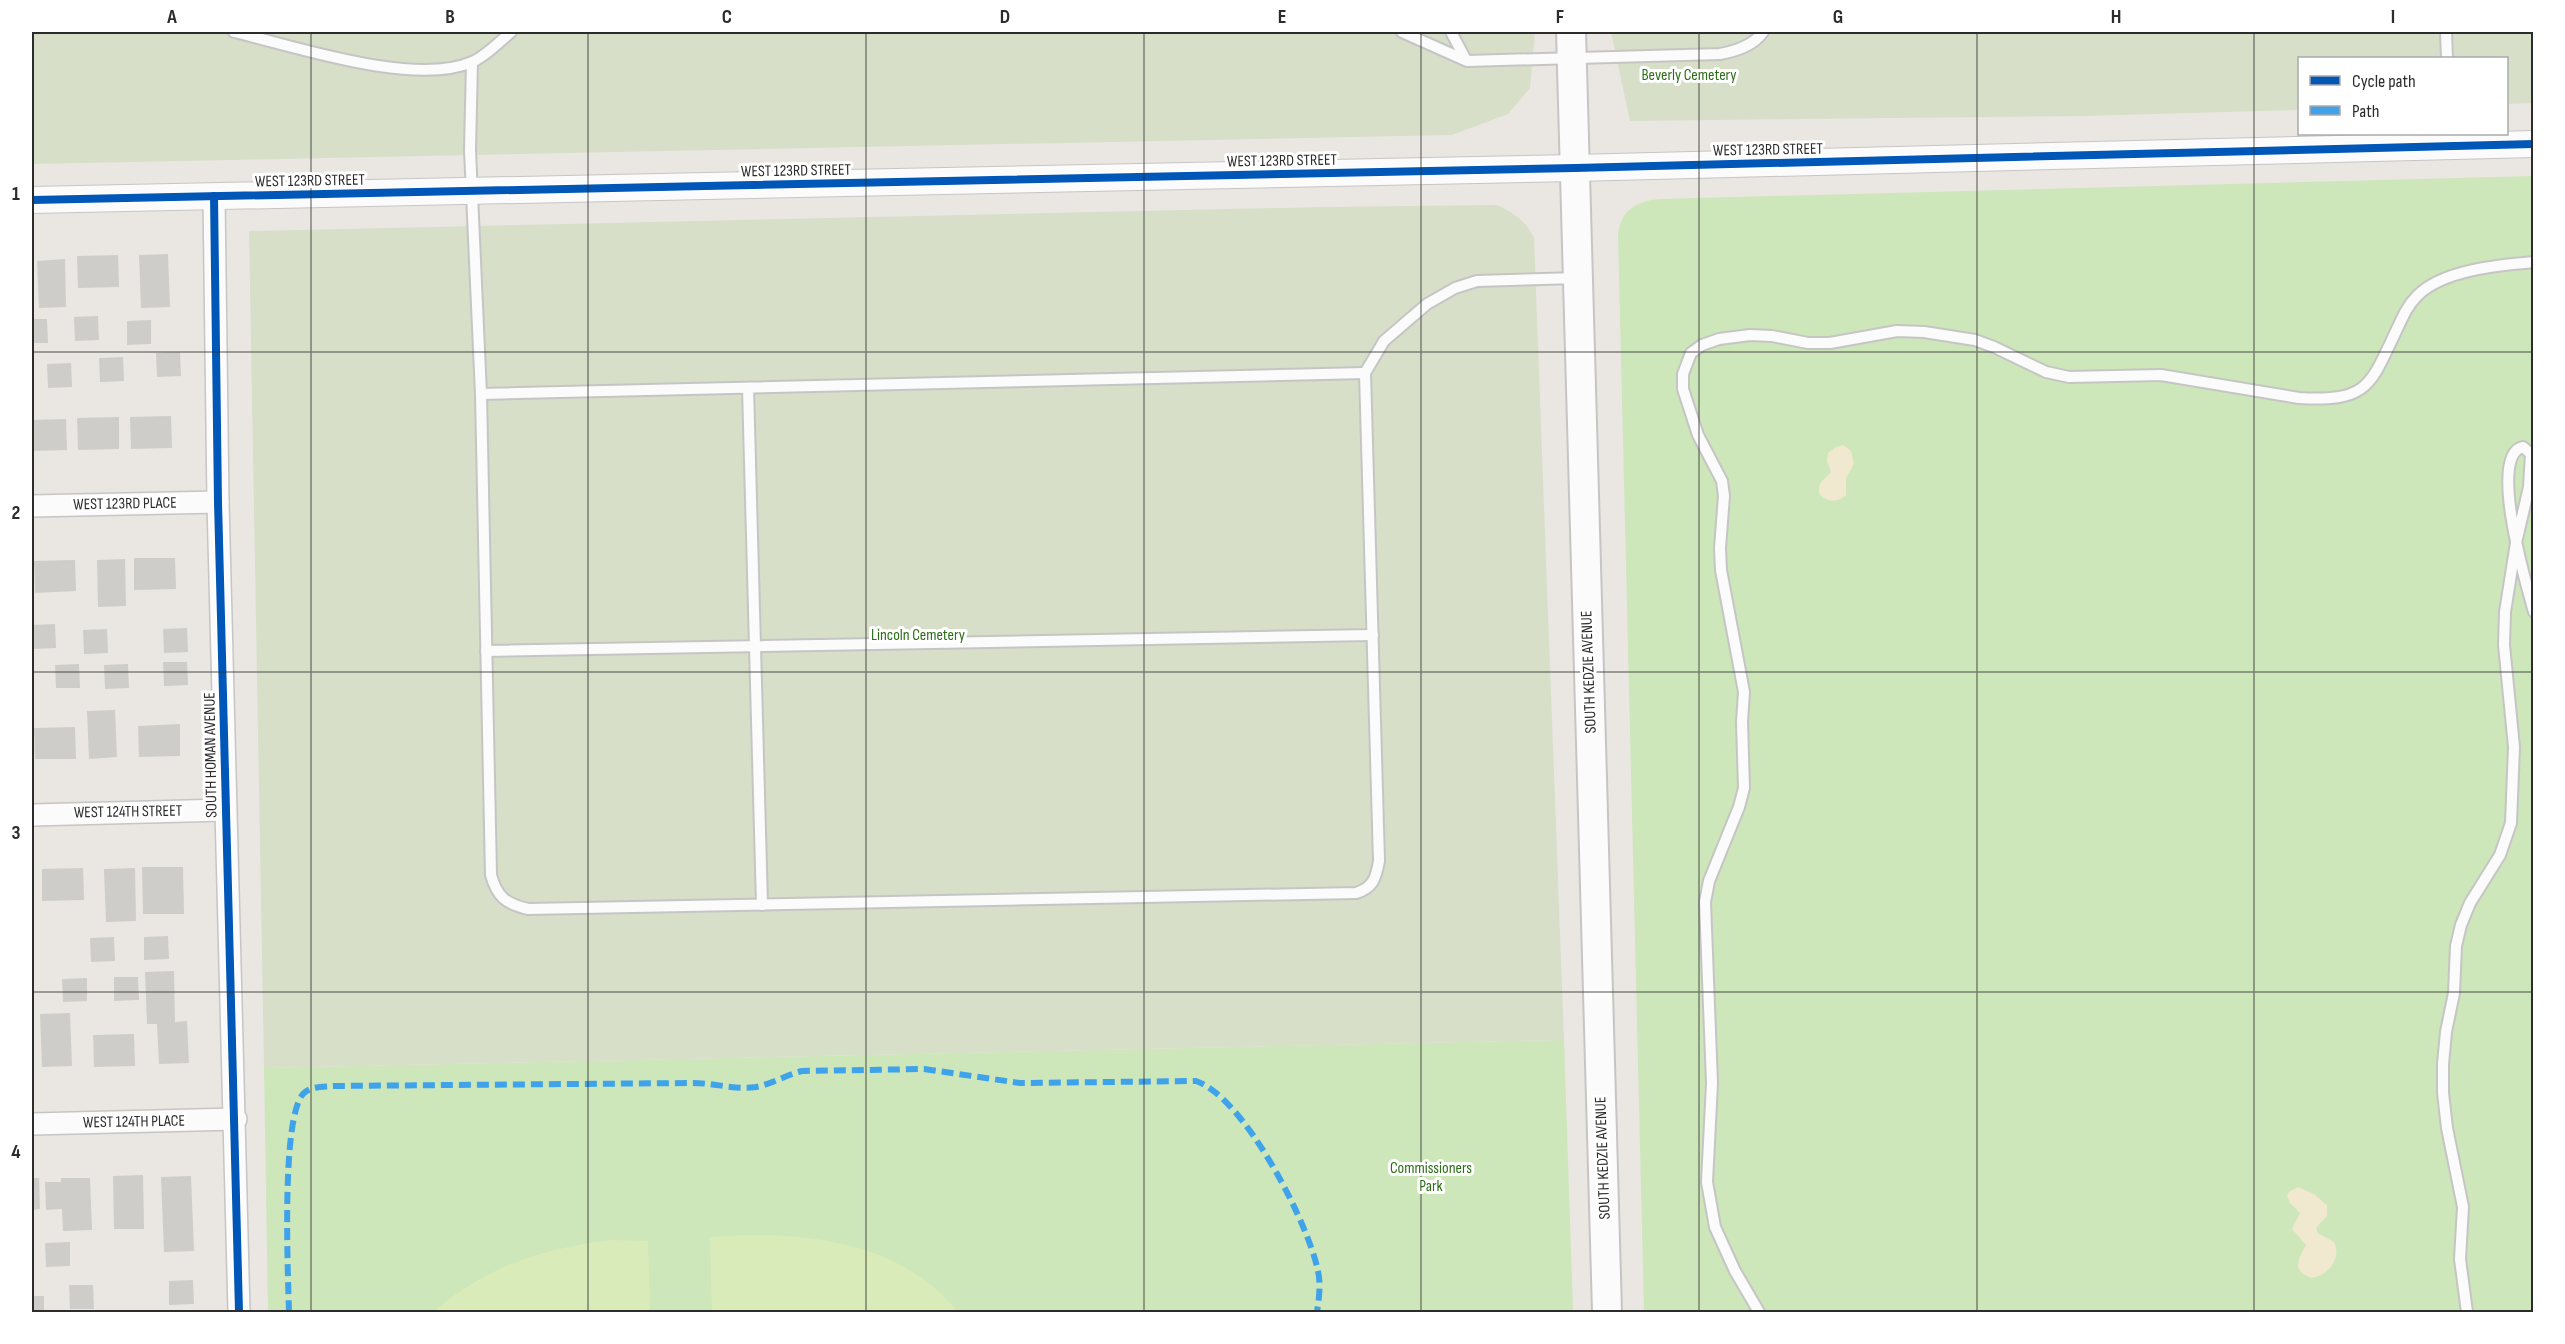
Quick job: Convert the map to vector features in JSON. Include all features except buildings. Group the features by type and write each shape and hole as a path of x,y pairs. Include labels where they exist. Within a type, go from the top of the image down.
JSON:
{"main road":[{"name":"SOUTH KEDZIE AVENUE","path":"1572,45 1607,1312"}],"street":[{"name":"WEST 123RD STREET","path":"32,200 1575,168 2450,140 2534,144"},
{"name":"SOUTH HOMAN AVENUE","path":"214,196 218,502 225,810 236,1119 239,1312"},
{"name":"WEST 123RD PLACE","path":"32,506 218,502"},
{"name":"WEST 124TH STREET","path":"32,815 225,810"},
{"name":"WEST 124TH PLACE","path":"32,1124 236,1119"}],"lane":[{"path":"234,32 353,61 408,70 448,69 472,62 511,32"},
{"path":"1402,32 1467,61 1572,45 1720,54 1739,50 1759,38 1763,32"},
{"path":"1451,32 1467,61"},
{"path":"2446,32 2447,57"},
{"path":"472,62 470,150 481,394 491,875 495,889 502,898 516,906 528,909 1356,894 1365,891 1377,875 1379,861 1365,373 1384,341 1407,319 1455,288 1477,281 1578,278"},
{"path":"1758,1312 1735,1271 1715,1227 1707,1182 1713,1083 1704,920 1708,881 1739,807 1744,788 1742,722 1744,692 1721,570 1719,548 1724,496 1722,481 1698,435 1683,389 1683,374 1691,353 1701,345 1719,339 1750,335 1772,336 1808,343 1830,343 1897,331 1924,332 1975,340 2046,372 2069,377 2161,375 2322,400 2364,388 2374,377 2409,306 2430,286 2470,271 2504,264 2534,262"},
{"path":"481,394 1365,373"},
{"path":"748,388 762,905"},
{"path":"2467,1312 2460,1259 2463,1207 2447,1128 2443,1093 2443,1064 2446,1032 2454,993 2456,946 2461,925 2470,903 2500,855 2511,823 2514,747 2504,645 2505,612 2516,543 2532,468 2531,454 2523,447 2516,449 2510,460 2510,507 2516,543 2534,612"},
{"path":"486,651 1373,635"}],"green space":[{"path":"32,32 1535,32 1530,88 1508,114 1452,135 32,164"},
{"name":"Beverly Cemetery","path":"1611,32 2533,32 2533,103 2508,104 2508,57 2298,57 2298,110 2085,116 1630,121"},
{"path":"2533,176 2533,1312 1644,1312 1618,233 1627,212 1638,204 1660,199"},
{"name":"Lincoln Cemetery","path":"1497,205 1519,218 1534,238 1564,1040 264,1068 249,231"},
{"name":"Commissioners Park","path":"1564,1040 1573,1312 268,1312 264,1068"},
{"path":"744,1235 803,1237 861,1249 913,1272 937,1290 958,1312 712,1312 710,1237"},
{"path":"610,1240 648,1241 650,1312 433,1312 474,1283 516,1262 561,1249"}],"sand":[{"path":"1843,445 1851,451 1854,464 1846,478 1846,495 1836,500 1826,499 1820,495 1819,487 1831,472 1827,461 1828,453"},
{"path":"2298,1187 2314,1194 2327,1205 2327,1216 2316,1228 2318,1233 2334,1242 2336,1248 2335,1260 2329,1270 2312,1278 2301,1272 2299,1268 2299,1260 2306,1245 2292,1229 2300,1213 2290,1203 2287,1196 2289,1192"}],"marked path":[{"path":"289,1312 287,1198 291,1133 296,1109 303,1094 309,1090 333,1086 693,1083 748,1088 762,1086 802,1071 924,1069 1020,1083 1196,1081 1215,1092 1253,1135 1288,1194 1312,1249 1318,1271 1320,1286 1317,1312"}],"cycle path":[{"path":"32,200 1575,168 2534,144"},
{"path":"214,196 218,502 239,1312"}]}
